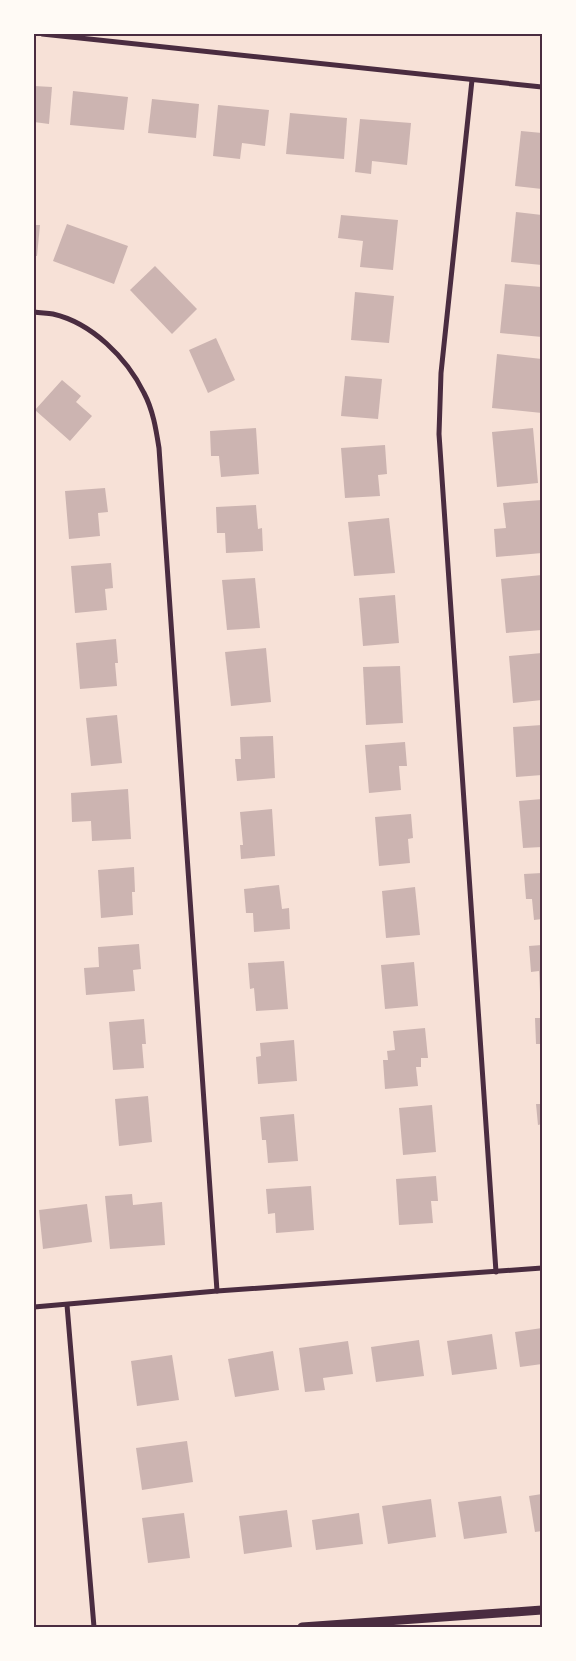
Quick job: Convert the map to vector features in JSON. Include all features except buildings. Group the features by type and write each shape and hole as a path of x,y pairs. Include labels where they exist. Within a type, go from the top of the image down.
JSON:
{"street":[{"path":"42,34 542,87"},
{"path":"472,80 441,373 439,434 496,1272"},
{"path":"34,312 53,314 71,321 86,329 112,348 144,392 154,419 159,448 217,1292"},
{"path":"34,1307 542,1268"},
{"path":"67,1305 94,1627"},
{"path":"302,1627 542,1610"}]}
